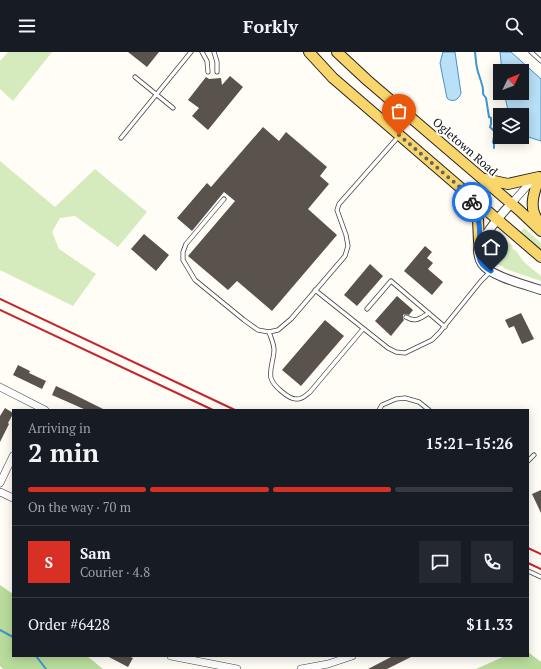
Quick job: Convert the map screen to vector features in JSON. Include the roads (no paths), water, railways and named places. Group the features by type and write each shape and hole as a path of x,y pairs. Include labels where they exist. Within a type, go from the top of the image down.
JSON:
{"main road":[{"path":"309,52 333,78 541,257"},
{"name":"Ogletown Road","path":"337,52 367,80 541,229"},
{"path":"480,178 508,184 540,176"},
{"path":"540,176 532,206 541,229"},
{"path":"469,195 476,210 480,242"}],"street":[{"path":"540,176 527,186 497,219 480,242 478,252 482,264 499,276 541,290"},
{"path":"0,387 36,408"},
{"path":"0,483 12,458"},
{"path":"0,492 12,498"},
{"path":"176,657 237,669"},
{"path":"301,669 328,664 349,657"}],"lane":[{"path":"121,138 191,52"},
{"path":"202,52 207,61 208,72"},
{"path":"214,52 217,72"},
{"path":"531,52 541,61"},
{"path":"135,77 173,108"},
{"path":"224,200 186,244 182,252 183,260 195,280 244,320 258,330 269,332 278,330 291,319 345,256 348,246 346,235 337,210 339,204 399,135"},
{"path":"315,290 388,348 396,352 405,353 432,340 440,333 481,281 491,271"},
{"path":"367,309 391,281 445,327"},
{"path":"406,318 412,320 418,319 429,313"},
{"path":"269,332 274,349 271,378 275,386 296,400 303,398 310,392 363,328"},
{"path":"380,409 382,405 396,399 406,398 419,402 428,409"},
{"path":"529,460 534,454"},
{"path":"529,571 541,577"}],"water":[{"path":"443,52 455,52 461,93 455,100 449,100 447,98 440,63"},
{"path":"500,52 511,52 524,64 501,64"},
{"path":"529,68 541,79 541,141 529,137 529,108 507,108 506,100 529,100"}],"waterway":[{"path":"475,52 478,72 483,87 483,94 486,98 489,117 491,118 490,127 495,132 493,142 494,148"},
{"path":"0,630 12,636"},
{"path":"37,657 46,669"}],"railway":[{"path":"0,299 233,409"},
{"path":"0,310 211,409"},
{"path":"529,548 541,554"},
{"path":"529,563 541,569"}]}
